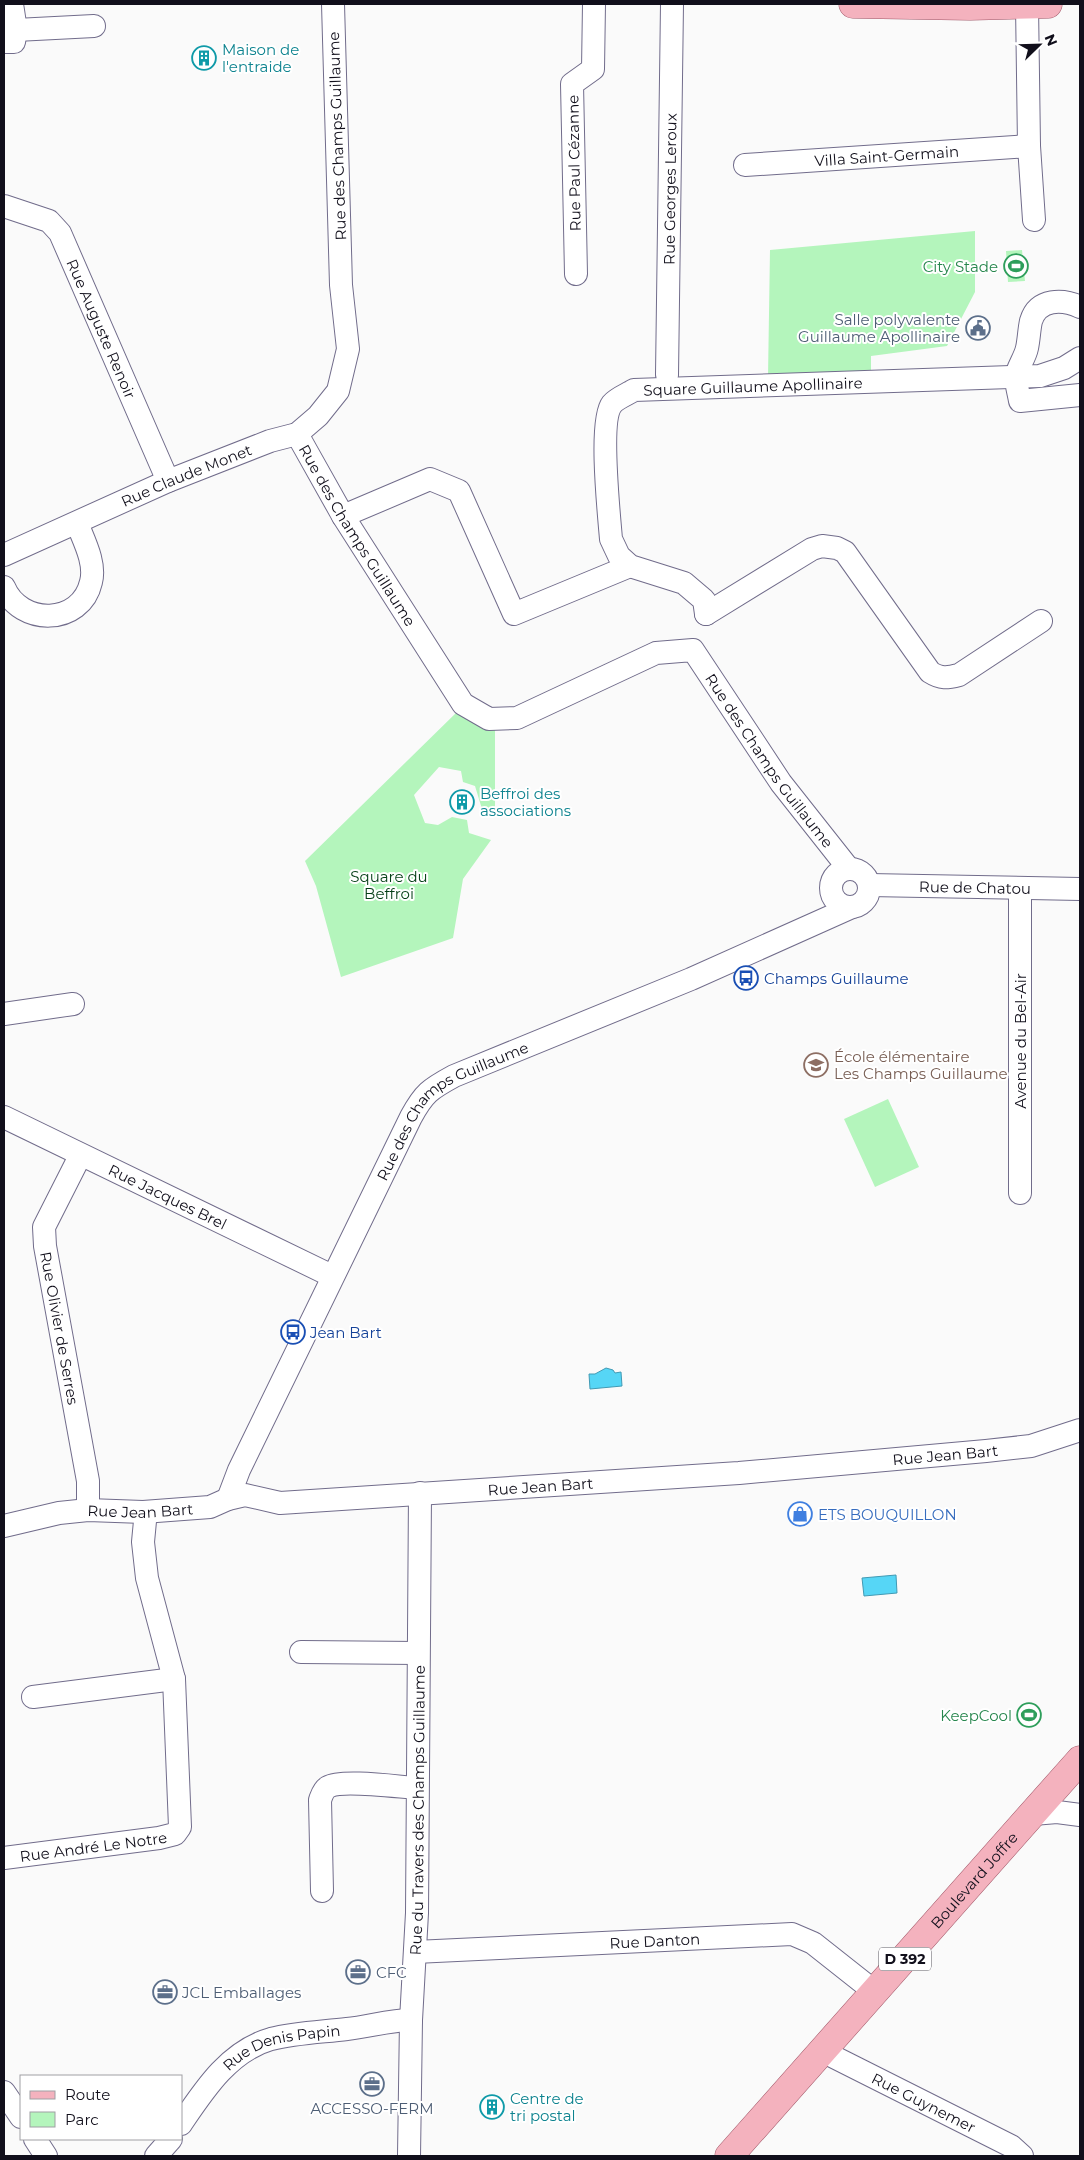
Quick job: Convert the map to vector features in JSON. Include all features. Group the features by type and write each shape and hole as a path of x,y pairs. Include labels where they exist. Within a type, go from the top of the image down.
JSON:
{"main road":[{"path":"853,4 1038,5"},
{"name":"Boulevard Joffre","path":"729,2156 1080,1760"}],"street":[{"path":"12,4 10,36 94,26"},
{"name":"Rue des Champs Guillaume","path":"333,4 341,285 348,348 338,391 318,416 297,434 343,516 463,704 489,719 517,718 656,653 693,650 781,783 849,869"},
{"name":"Rue Paul Cézanne","path":"576,274 572,84 594,69 594,4"},
{"name":"Rue Georges Leroux","path":"667,375 672,4"},
{"path":"1034,220 1030,146 1038,5"},
{"name":"Villa Saint-Germain","path":"745,165 1030,146"},
{"name":"Rue Auguste Renoir","path":"4,206 49,221 60,233 168,481"},
{"path":"1080,307 1058,300 1042,306 1038,310 1030,323 1027,349 1016,377 1020,401 1080,395"},
{"name":"Square Guillaume Apollinaire","path":"630,566 619,556 611,539 605,424 611,405 634,390 1040,376 1052,373 1080,358"},
{"name":"Rue Claude Monet","path":"4,555 168,481 270,441 297,434"},
{"path":"343,516 430,480 459,491 514,614 630,566 684,583 704,600 706,614 693,650"},
{"path":"4,587 7,596 17,606 41,616 55,616 81,603 92,582 92,568 89,553 77,523"},
{"path":"706,614 803,554 822,546 837,548 845,552 930,672 937,677 944,679 959,675 1041,621"},
{"path":"849,869 860,871 868,880 869,885 870,891 864,902 852,907 846,907 836,902 832,891 833,879 837,874 849,869"},
{"name":"Rue de Chatou","path":"869,885 1080,889"},
{"name":"Avenue du Bel-Air","path":"1020,889 1020,1193"},
{"name":"Rue des Champs Guillaume","path":"228,1499 239,1470 332,1276 410,1117 422,1097 434,1087 454,1076 691,979 852,907"},
{"path":"4,1014 73,1004"},
{"name":"Rue Jacques Brel","path":"4,1117 80,1156 332,1276"},
{"name":"Rue Olivier de Serres","path":"80,1156 44,1227 45,1246 88,1481 88,1510"},
{"name":"Rue Jean Bart","path":"4,1526 88,1510 143,1512 210,1506 245,1495 280,1503 739,1472 986,1451 1031,1446 1080,1430"},
{"name":"Rue du Travers des Champs Guillaume","path":"409,2156 411,2020 415,1952 420,1494"},
{"name":"Rue André Le Notre","path":"4,1858 160,1838 175,1834 180,1828 174,1679 147,1578 143,1542 145,1521 143,1512"},
{"path":"301,1652 418,1653"},
{"path":"33,1697 174,1679"},
{"path":"322,1892 320,1800 323,1793 328,1788 342,1784 417,1788"},
{"path":"1033,1814 1057,1812 1080,1815"},
{"name":"Rue Danton","path":"415,1952 792,1934 813,1942 875,1992"},
{"name":"Rue Denis Papin","path":"182,2123 215,2077 236,2057 257,2045 271,2039 411,2020"},
{"name":"Rue Guynemer","path":"822,2051 1011,2146 1022,2156"},
{"path":"4,2092 20,2116"},
{"path":"36,2140 46,2156"},
{"path":"156,2156 170,2140"}],"green space":[{"path":"975,231 975,292 947,346 871,356 871,372 768,377 770,250"},
{"name":"City Stade","path":"1022,250 1025,281 1008,282 1006,251"},
{"name":"Square du Beffroi","path":"458,711 495,725 495,812 482,809 475,786 463,782 461,771 439,767 414,795 425,823 438,825 452,817 467,820 469,833 491,840 463,879 453,938 341,977 316,886 305,861"},
{"path":"888,1099 919,1167 875,1187 844,1119"}],"water":[{"path":"606,1368 613,1370 615,1373 621,1372 622,1386 590,1389 589,1374 595,1374"},
{"path":"896,1575 897,1593 864,1596 862,1578"}],"place":[{"name":"Maison de l'entraide","path":"204,58"},
{"name":"City Stade","path":"1016,266"},
{"name":"Salle polyvalente Guillaume Apollinaire","path":"978,328"},
{"name":"Beffroi des associations","path":"462,802"},
{"name":"Champs Guillaume","path":"746,978"},
{"name":"École élémentaire Les Champs Guillaume","path":"816,1065"},
{"name":"Jean Bart","path":"293,1332"},
{"name":"ETS BOUQUILLON","path":"800,1514"},
{"name":"KeepCool","path":"1029,1715"},
{"name":"CFC","path":"358,1972"},
{"name":"JCL Emballages","path":"165,1992"},
{"name":"ACCESSO-FERM","path":"372,2084"},
{"name":"Centre de tri postal","path":"492,2107"}]}
